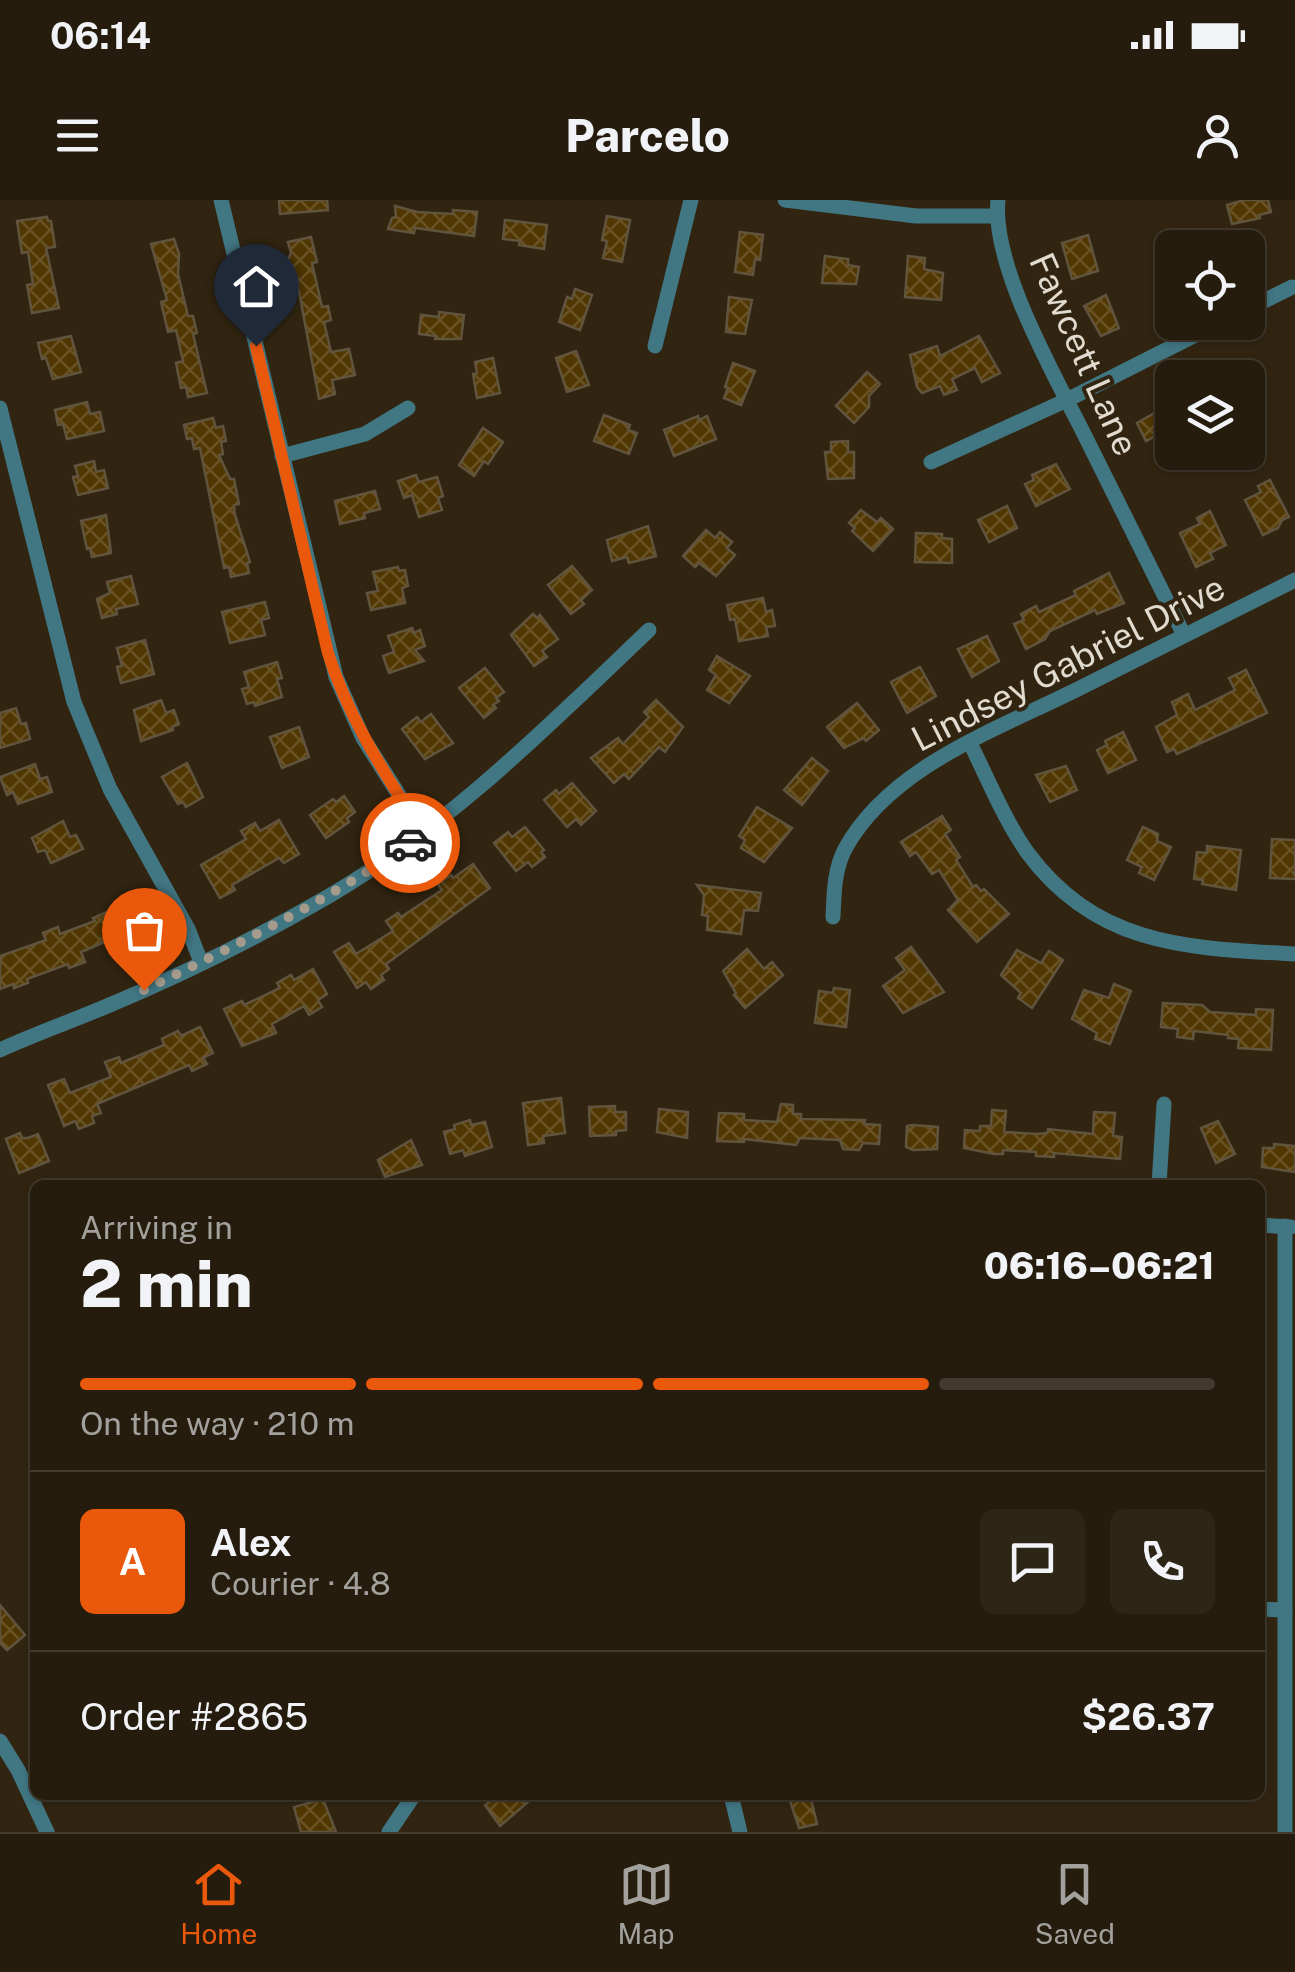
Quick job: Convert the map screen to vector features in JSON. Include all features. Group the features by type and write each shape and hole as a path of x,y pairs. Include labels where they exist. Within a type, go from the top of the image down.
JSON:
{"street":[{"path":"221,200 336,677 363,738 423,834"},
{"path":"655,346 691,200"},
{"path":"785,200 916,216 997,208"},
{"name":"Fawcett Lane","path":"997,208 1007,262 1027,318 1184,635"},
{"path":"1265,300 1292,287"},
{"path":"931,462 1185,340"},
{"path":"0,408 74,702 110,789 162,880 201,962"},
{"path":"282,456 364,434 408,408"},
{"name":"Lindsey Gabriel Drive","path":"833,916 839,862 860,828 910,780 970,744 1295,580"},
{"path":"0,1050 115,1003 331,895 423,834 527,746 649,630"},
{"path":"970,744 1026,850 1057,886 1094,915 1138,936 1177,946 1295,954"},
{"path":"1160,1180 1164,1104"},
{"path":"1265,1225 1290,1227 1285,1832"},
{"path":"1265,1609 1285,1610"},
{"path":"0,1741 30,1796"},
{"path":"32,1800 47,1832"},
{"path":"389,1832 405,1800"},
{"path":"732,1800 740,1832"}],"building":[{"path":"279,200 327,200 328,210 280,214"},
{"path":"1268,200 1271,212 1232,224 1227,205"},
{"path":"395,206 417,212 477,212 474,236 415,228 414,233 388,229 396,217"},
{"path":"607,216 630,220 622,262 603,258"},
{"path":"47,217 55,247 46,248 59,308 32,313 27,285 33,284 28,252 22,253 17,221"},
{"path":"505,220 547,225 544,249 503,239"},
{"path":"740,232 763,235 760,260 755,259 753,275 735,272"},
{"path":"1088,235 1098,271 1072,279 1062,243"},
{"path":"311,237 317,262 312,263 322,307 328,306 331,320 324,322 331,352 349,349 355,375 332,380 335,394 319,399 295,270 286,265 291,253 288,242"},
{"path":"174,239 179,254 178,274 188,316 193,316 197,333 193,334 207,393 188,397 186,387 181,388 176,363 183,361 176,330 168,332 161,302 167,300 151,244"},
{"path":"825,256 848,259 848,265 859,267 856,284 822,283"},
{"path":"908,256 925,258 924,269 943,273 941,300 905,297"},
{"path":"575,289 592,295 580,330 559,322 567,297 572,299"},
{"path":"1106,295 1119,328 1101,336 1084,306"},
{"path":"729,297 752,300 745,334 726,332"},
{"path":"439,312 464,315 461,339 435,339 436,336 419,334 421,315 439,317"},
{"path":"71,336 81,372 53,379 38,343"},
{"path":"979,336 1000,373 982,382 975,368 952,379 957,390 944,395 940,386 922,393 910,355 937,346 940,356"},
{"path":"576,351 589,385 567,392 556,358"},
{"path":"493,358 500,393 477,398 475,362"},
{"path":"733,363 755,371 741,405 724,398"},
{"path":"867,372 880,384 869,396 869,407 854,423 836,406"},
{"path":"87,402 90,414 100,412 104,431 67,439 55,410"},
{"path":"1155,413 1155,436 1146,441 1137,423"},
{"path":"604,415 630,425 628,430 637,433 629,454 594,441"},
{"path":"698,416 699,420 707,416 716,439 674,456 664,430"},
{"path":"213,418 216,428 223,426 226,441 221,442 223,454 219,455 230,479 234,479 239,504 234,505 235,515 250,562 249,573 231,577 229,567 224,568 200,448 194,449 192,438 187,439 184,425"},
{"path":"483,428 503,442 474,476 459,465"},
{"path":"848,441 848,452 854,452 854,478 828,479 825,452 831,452 831,442"},
{"path":"94,461 96,472 104,470 108,488 78,495 73,477 78,476 75,466"},
{"path":"1056,464 1070,489 1036,506 1025,484 1034,480 1032,475"},
{"path":"416,475 419,482 437,477 443,496 438,498 442,510 419,517 412,495 404,498 398,481"},
{"path":"1270,480 1289,517 1263,535 1245,500 1261,492 1258,486"},
{"path":"375,491 380,509 364,513 365,518 340,524 335,501"},
{"path":"1007,506 1017,528 989,542 978,520"},
{"path":"861,510 877,522 881,518 893,529 873,551 849,523"},
{"path":"1210,511 1226,545 1210,553 1213,559 1196,567 1180,533 1200,524 1197,518"},
{"path":"106,515 111,553 92,557 81,521"},
{"path":"648,526 656,556 629,563 627,557 612,561 607,540"},
{"path":"706,530 715,538 720,532 732,542 727,548 735,555 716,576 699,563 695,567 683,556"},
{"path":"916,533 942,534 942,538 952,539 952,563 915,562"},
{"path":"572,566 592,590 581,600 584,604 571,614 548,585"},
{"path":"398,567 399,571 405,570 405,603 371,610 367,593 378,591 373,572"},
{"path":"1109,573 1124,603 1097,614 1095,610 1050,631 1045,639 1026,649 1014,624 1024,620 1021,614 1036,606 1039,612 1076,595 1074,591"},
{"path":"131,576 138,604 116,609 117,614 102,618 97,599 110,593 107,582"},
{"path":"763,598 766,612 772,610 775,626 766,627 768,636 739,641 735,619 730,620 727,605"},
{"path":"265,602 269,618 261,620 265,635 230,643 222,612"},
{"path":"533,614 537,618 540,615 558,639 542,651 547,657 534,666 511,635"},
{"path":"412,628 414,633 420,630 425,646 415,650 424,661 389,673 383,656 394,652 388,636"},
{"path":"987,636 999,661 972,677 958,649"},
{"path":"145,640 154,674 121,683 117,648"},
{"path":"717,656 750,676 729,703 707,690 716,675 709,670"},
{"path":"277,662 282,697 255,706 254,702 247,704 242,689 249,687 244,672"},
{"path":"920,667 936,696 907,713 891,682"},
{"path":"485,668 504,692 496,698 496,708 484,718 459,688"},
{"path":"1246,670 1267,713 1177,754 1174,749 1167,752 1156,727 1177,715 1172,702 1188,694 1195,710 1235,690 1229,678"},
{"path":"161,700 166,713 174,710 179,724 173,730 141,741 134,710"},
{"path":"656,700 683,727 665,752 659,747 629,779 624,774 614,783 591,758 618,738 623,744 649,717 644,712"},
{"path":"857,703 879,730 866,741 864,738 844,748 827,727"},
{"path":"16,708 30,739 0,748 0,713"},
{"path":"431,714 453,743 425,759 402,729 417,717 421,722"},
{"path":"299,727 309,757 282,768 270,737"},
{"path":"1123,732 1136,760 1108,773 1097,750"},
{"path":"812,758 828,771 802,805 784,790"},
{"path":"187,763 203,797 186,807 183,802 178,804 162,777"},
{"path":"35,764 40,779 47,777 52,792 18,804 13,792 7,795 0,777"},
{"path":"1066,766 1077,790 1050,802 1036,775"},
{"path":"572,783 596,811 581,825 576,819 567,827 544,800"},
{"path":"344,796 355,812 347,818 349,822 326,838 310,815"},
{"path":"757,807 792,828 764,862 741,848 745,840 739,836"},
{"path":"942,816 951,830 945,834 960,857 956,860 973,887 984,889 1009,914 977,942 948,910 958,900 939,870 932,874 916,852 910,856 901,842"},
{"path":"279,820 299,854 284,863 279,858 232,885 235,890 220,898 201,865 246,839 241,831 255,823 260,831"},
{"path":"63,821 70,837 76,835 83,849 51,863 45,850 38,852 32,838"},
{"path":"525,827 544,850 541,852 545,857 532,867 528,862 516,871 494,843 508,832 512,837"},
{"path":"1143,827 1158,834 1157,841 1171,847 1154,880 1139,873 1142,867 1127,860"},
{"path":"1272,839 1295,840 1295,879 1270,878"},
{"path":"1207,846 1241,850 1236,890 1194,879 1197,852 1207,853"},
{"path":"473,864 490,888 386,964 389,969 381,975 384,980 371,989 366,982 357,988 334,952 349,943 356,954 393,931 386,921 398,913 401,917 442,890 438,884"},
{"path":"697,885 761,893 758,911 744,910 741,934 707,930 708,916 702,915 704,895"},
{"path":"130,902 144,936 129,942 126,936 115,941 114,938 81,952 85,962 27,979 28,983 14,988 13,984 0,989 0,956 46,940 43,933 58,927 60,934"},
{"path":"911,947 944,992 903,1013 883,986 905,970 896,958"},
{"path":"747,949 764,969 772,962 783,975 745,1008 723,971"},
{"path":"1017,950 1041,963 1049,951 1063,960 1032,1008 1018,998 1021,993 1001,975"},
{"path":"313,969 327,994 318,1000 322,1007 309,1015 304,1006 272,1024 276,1033 242,1046 224,1009 242,1001 244,1005 280,988 277,983 291,975 294,980"},
{"path":"1114,984 1131,991 1110,1044 1095,1039 1097,1033 1072,1019 1084,990 1109,998"},
{"path":"834,988 850,990 846,1027 815,1023 819,991 833,993"},
{"path":"1163,1003 1202,1005 1210,1012 1256,1015 1256,1009 1273,1010 1271,1050 1238,1048 1239,1039 1228,1035 1194,1031 1193,1039 1177,1037 1178,1029 1161,1027"},
{"path":"200,1027 213,1053 203,1058 207,1064 192,1071 189,1065 97,1104 101,1113 92,1116 94,1123 79,1129 75,1121 64,1126 48,1085 64,1079 70,1093 111,1077 105,1062 119,1057 121,1063 164,1045 162,1039 178,1031 181,1036"},
{"path":"561,1098 565,1133 543,1136 544,1143 528,1145 523,1103"},
{"path":"781,1104 793,1105 793,1114 801,1114 801,1119 865,1120 864,1124 880,1125 879,1144 863,1143 859,1150 843,1149 840,1140 800,1138 796,1145 744,1139 717,1141 719,1113 744,1114 744,1120 777,1122"},
{"path":"615,1106 615,1112 626,1112 626,1130 616,1131 616,1135 590,1136 589,1107"},
{"path":"659,1109 688,1112 687,1138 657,1132"},
{"path":"992,1110 1006,1111 1004,1132 1038,1134 1047,1133 1048,1129 1093,1134 1094,1112 1115,1113 1113,1136 1122,1137 1120,1159 1054,1153 1054,1157 1036,1156 1036,1152 1003,1150 1003,1154 994,1154 964,1148 965,1130 980,1131 980,1126 991,1126"},
{"path":"470,1120 471,1125 485,1122 492,1147 465,1156 463,1150 450,1154 444,1132"},
{"path":"1218,1121 1235,1154 1216,1163 1201,1128"},
{"path":"907,1126 938,1127 937,1149 906,1147"},
{"path":"20,1133 22,1138 38,1134 49,1161 19,1173 6,1139"},
{"path":"411,1140 422,1165 385,1177 378,1160"},
{"path":"1274,1144 1295,1146 1295,1172 1262,1167 1263,1148 1274,1148"},
{"path":"0,1605 25,1635 7,1650 0,1643"},
{"path":"323,1800 336,1832 301,1832 294,1807"},
{"path":"530,1800 500,1826 485,1805 491,1801"},
{"path":"790,1800 811,1800 817,1824 799,1828"}],"way so far":[{"path":"144,990 331,895 410,843"}],"route":[{"path":"256,346 328,653 363,738 423,834 410,843"}]}
